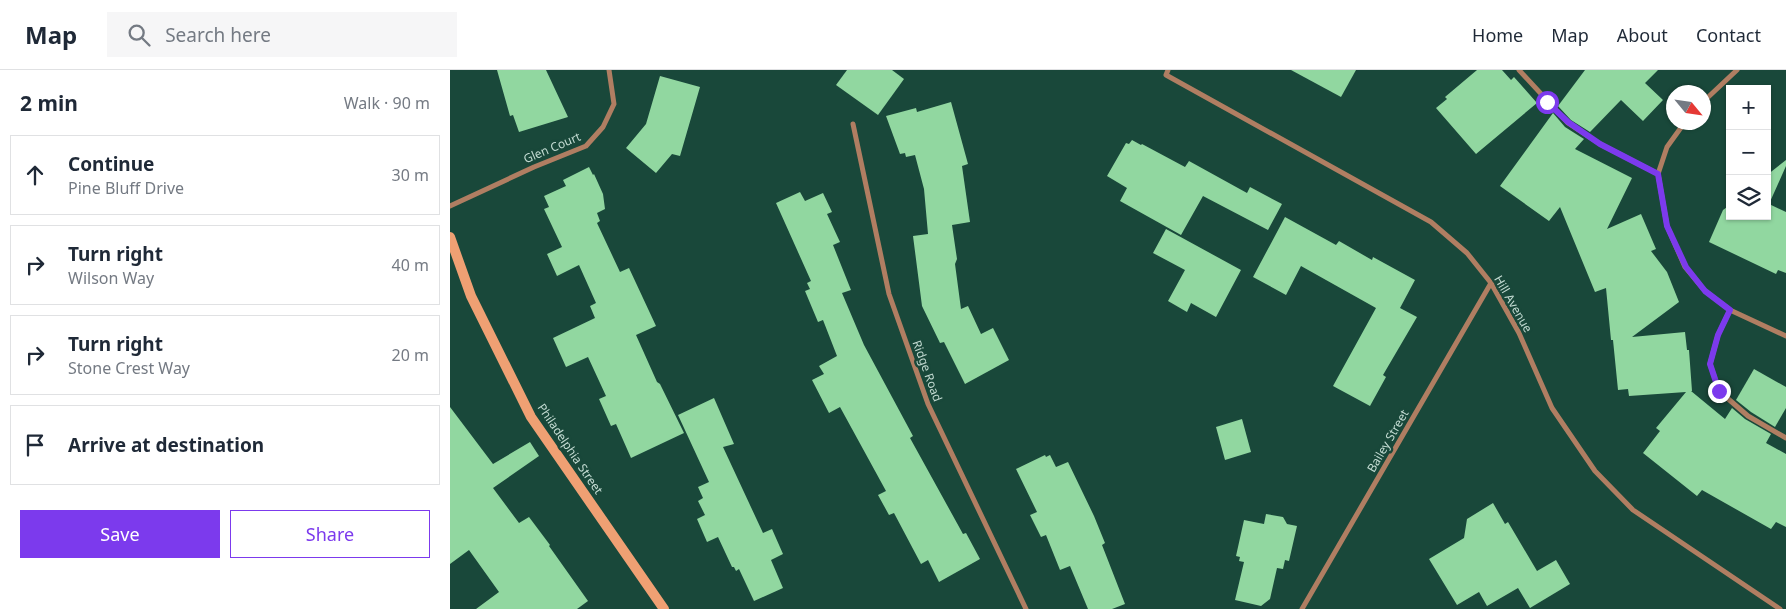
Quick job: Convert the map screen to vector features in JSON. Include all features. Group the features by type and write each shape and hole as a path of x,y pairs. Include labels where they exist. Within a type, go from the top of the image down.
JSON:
{"street":[{"name":"Glen Court","path":"450,206 534,167 586,146 603,127 614,104 609,70"},
{"path":"1519,70 1568,122 1600,144 1658,174"},
{"path":"1711,94 1737,70"},
{"name":"Hill Avenue","path":"1167,72 1431,222 1467,253 1491,283 1519,333 1552,408 1595,471 1633,510 1780,609"},
{"name":"Ridge Road","path":"853,124 892,304 928,404 1026,609"},
{"path":"1679,130 1667,147 1658,174 1667,226 1686,267 1705,291 1730,310 1786,336"},
{"name":"Philadelphia Street","path":"450,237 471,296 531,417 664,609"},
{"name":"Bailey Street","path":"1302,609 1491,283"},
{"path":"1730,310 1718,335 1710,364 1719,391 1748,416 1786,438"}],"building":[{"path":"497,70 546,70 568,117 519,132 513,115 510,116"},
{"path":"847,70 892,70 904,79 878,115 836,85"},
{"path":"1291,70 1356,70 1341,97"},
{"path":"1477,70 1502,70 1511,80 1514,77 1537,103 1476,154 1436,108 1447,99 1445,97"},
{"path":"1585,70 1658,70 1645,83 1663,100 1643,121 1621,100 1590,132 1571,120 1558,106"},
{"path":"660,76 700,87 680,156 672,154 656,173 626,148 646,124"},
{"path":"951,102 968,164 962,166 970,222 952,225 961,309 968,306 981,334 993,328 1009,360 965,384 944,342 940,343 922,306 913,236 928,234 924,189 915,155 906,157 905,153 900,154 886,116 916,108 917,112"},
{"path":"1553,113 1565,127 1584,139 1575,149 1632,178 1607,229 1641,214 1656,249 1651,251 1667,272 1679,302 1632,337 1685,332 1687,350 1689,350 1691,391 1725,419 1732,408 1745,419 1771,434 1766,443 1786,454 1786,527 1776,522 1771,529 1702,490 1697,496 1643,453 1660,431 1656,428 1686,392 1629,396 1628,389 1618,390 1606,288 1595,292 1560,207 1549,221 1500,186"},
{"path":"1132,140 1185,167 1189,161 1247,193 1250,187 1282,204 1268,230 1203,196 1181,235 1120,201 1127,188 1107,176 1126,143 1129,144"},
{"path":"1786,160 1786,166 1771,200 1771,175 1771,172"},
{"path":"589,167 603,194 605,209 597,213 600,221 597,223 620,272 629,268 656,326 636,335 657,382 660,384 684,433 631,458 616,424 611,426 599,399 606,396 588,357 566,367 553,338 595,318 590,306 596,303 579,265 557,276 547,254 562,247 544,209 549,207 544,196 566,186 563,180"},
{"path":"800,192 805,201 823,193 832,212 827,214 840,242 833,245 851,290 842,293 864,345 913,436 910,438 963,534 966,533 980,559 939,582 928,560 921,564 894,513 889,515 878,495 886,491 840,407 829,413 812,380 824,374 819,366 837,356 823,320 818,322 805,291 810,289 807,283 811,281 776,203"},
{"path":"1771,205 1786,212 1786,273 1778,270 1776,274 1709,242 1723,210 1726,208 1726,220 1771,220"},
{"path":"1285,217 1336,245 1339,241 1372,260 1373,257 1415,280 1400,308 1417,317 1383,375 1386,377 1370,406 1333,386 1376,308 1301,266 1286,295 1253,277"},
{"path":"1166,229 1241,270 1216,317 1191,303 1187,312 1168,301 1185,270 1153,253"},
{"path":"1754,369 1786,387 1786,408 1775,427 1736,400"},
{"path":"714,398 734,444 723,447 763,533 772,529 783,554 771,560 783,588 754,601 739,569 736,571 732,567 718,537 707,542 697,519 705,515 698,501 703,498 698,487 709,482 678,415"},
{"path":"450,407 493,464 530,442 539,456 493,488 519,523 529,517 550,545 588,601 577,609 476,609 499,592 469,550 450,564"},
{"path":"1242,419 1251,452 1225,460 1216,427"},
{"path":"1045,455 1046,457 1050,455 1056,467 1068,462 1105,543 1102,545 1125,604 1112,609 1088,609 1070,566 1060,570 1046,535 1041,537 1030,515 1037,512 1016,469"},
{"path":"1493,503 1505,524 1508,522 1537,571 1556,560 1570,584 1530,608 1518,588 1487,606 1479,592 1457,605 1429,559 1464,538 1467,519"},
{"path":"1266,514 1283,517 1287,524 1297,526 1289,561 1285,560 1283,569 1277,568 1270,599 1261,606 1235,600 1244,562 1239,561 1240,557 1236,556 1244,520 1264,524"}],"route":[{"path":"1547,102 1568,122 1600,144 1658,174 1667,226 1686,267 1705,291 1730,310 1718,335 1710,364 1719,391"}]}
